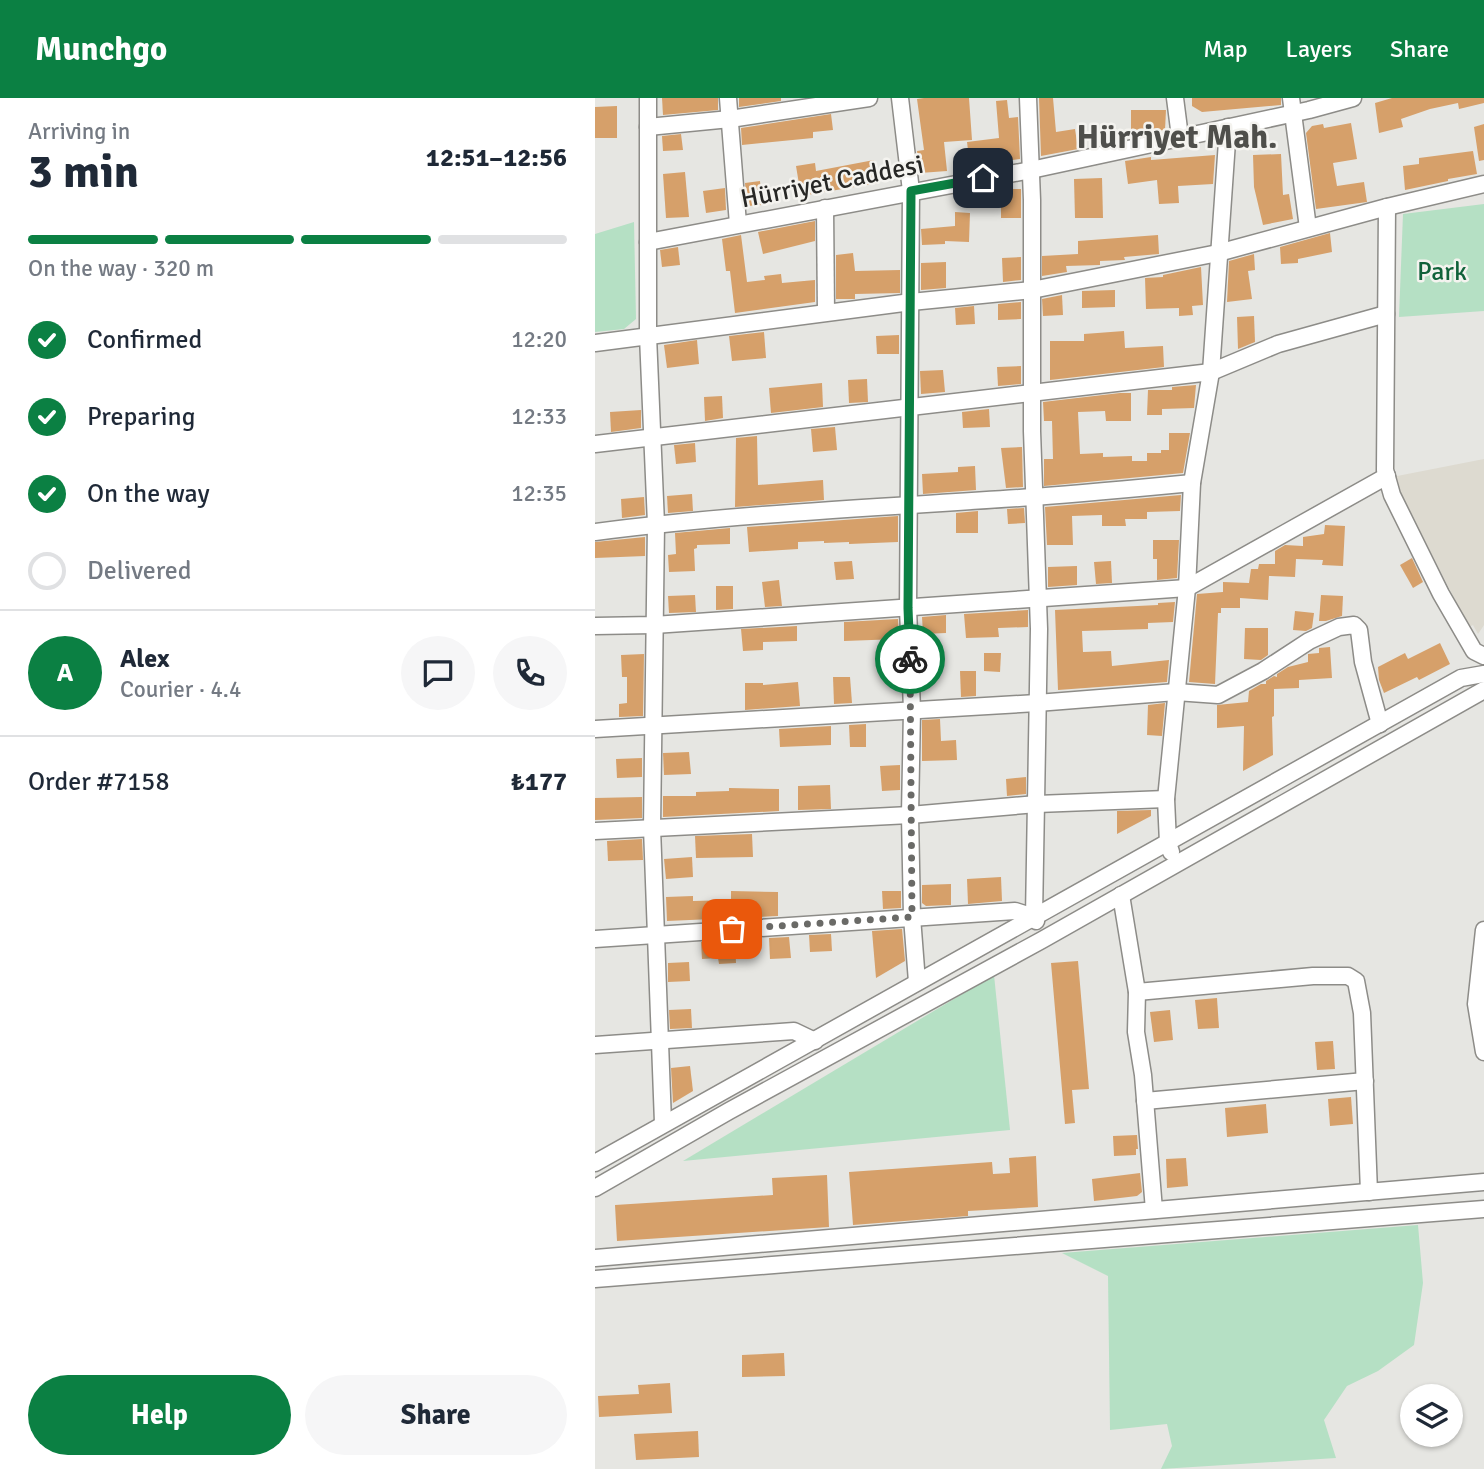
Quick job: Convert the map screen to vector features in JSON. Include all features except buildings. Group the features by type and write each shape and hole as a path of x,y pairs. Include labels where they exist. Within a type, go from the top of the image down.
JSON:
{"street":[{"path":"648,98 648,336 656,524 652,828 663,1124"},
{"path":"728,98 738,224"},
{"path":"648,127 730,119 869,98"},
{"path":"900,98 911,191 908,608 912,710 912,917 917,982"},
{"path":"1028,98 1037,598 1034,917 1042,940"},
{"path":"1175,98 1180,137"},
{"name":"Hürriyet Caddesi","path":"648,242 1031,170 1228,127 1292,106 1353,98"},
{"path":"1292,106 1308,229"},
{"path":"1175,864 1168,843 1166,799 1187,588 1192,483 1211,372 1228,127"},
{"path":"595,343 826,312 1032,289 1218,253 1484,184"},
{"path":"1387,207 1384,421 1387,476 1392,495 1441,594 1474,651 1484,656"},
{"path":"825,208 826,312"},
{"path":"595,444 1211,372 1278,344 1386,314"},
{"path":"595,626 654,625 1187,588 1387,476"},
{"path":"595,532 656,524 1192,483"},
{"path":"595,729 1037,703 1176,692 1218,695 1310,641 1339,627 1354,625 1360,631 1363,662 1380,724"},
{"path":"595,1163 1461,678 1484,674"},
{"path":"595,1188 1484,690"},
{"path":"595,831 910,815 1037,804 1166,799"},
{"path":"1121,895 1137,992 1136,1032 1154,1210"},
{"path":"595,939 1014,911 1034,917"},
{"path":"1484,930 1476,1003 1484,1052"},
{"path":"1137,992 1313,976 1347,976 1356,981 1362,1013 1369,1192"},
{"path":"595,1045 794,1031 815,1041"},
{"path":"1145,1101 1365,1081"},
{"path":"595,1258 1484,1182"},
{"path":"595,1279 1484,1209"}],"shaded area":[{"path":"1484,459 1484,625 1478,634 1473,625 1469,627 1392,477"}],"green space":[{"name":"Park","path":"1484,204 1484,311 1399,317 1403,214"},
{"path":"634,222 636,319 624,329 595,332 595,234"},
{"path":"994,975 1010,1130 683,1161"},
{"path":"1418,1225 1423,1283 1414,1345 1378,1371 1347,1386 1324,1420 1336,1458 1161,1469 1172,1446 1167,1424 1110,1430 1108,1276 1062,1253"}],"way so far":[{"path":"732,929 912,917 910,659"}],"district":[{"name":"Hürriyet Mah.","path":"1177,137"}],"route":[{"path":"910,659 908,608 911,191 983,178"}]}
